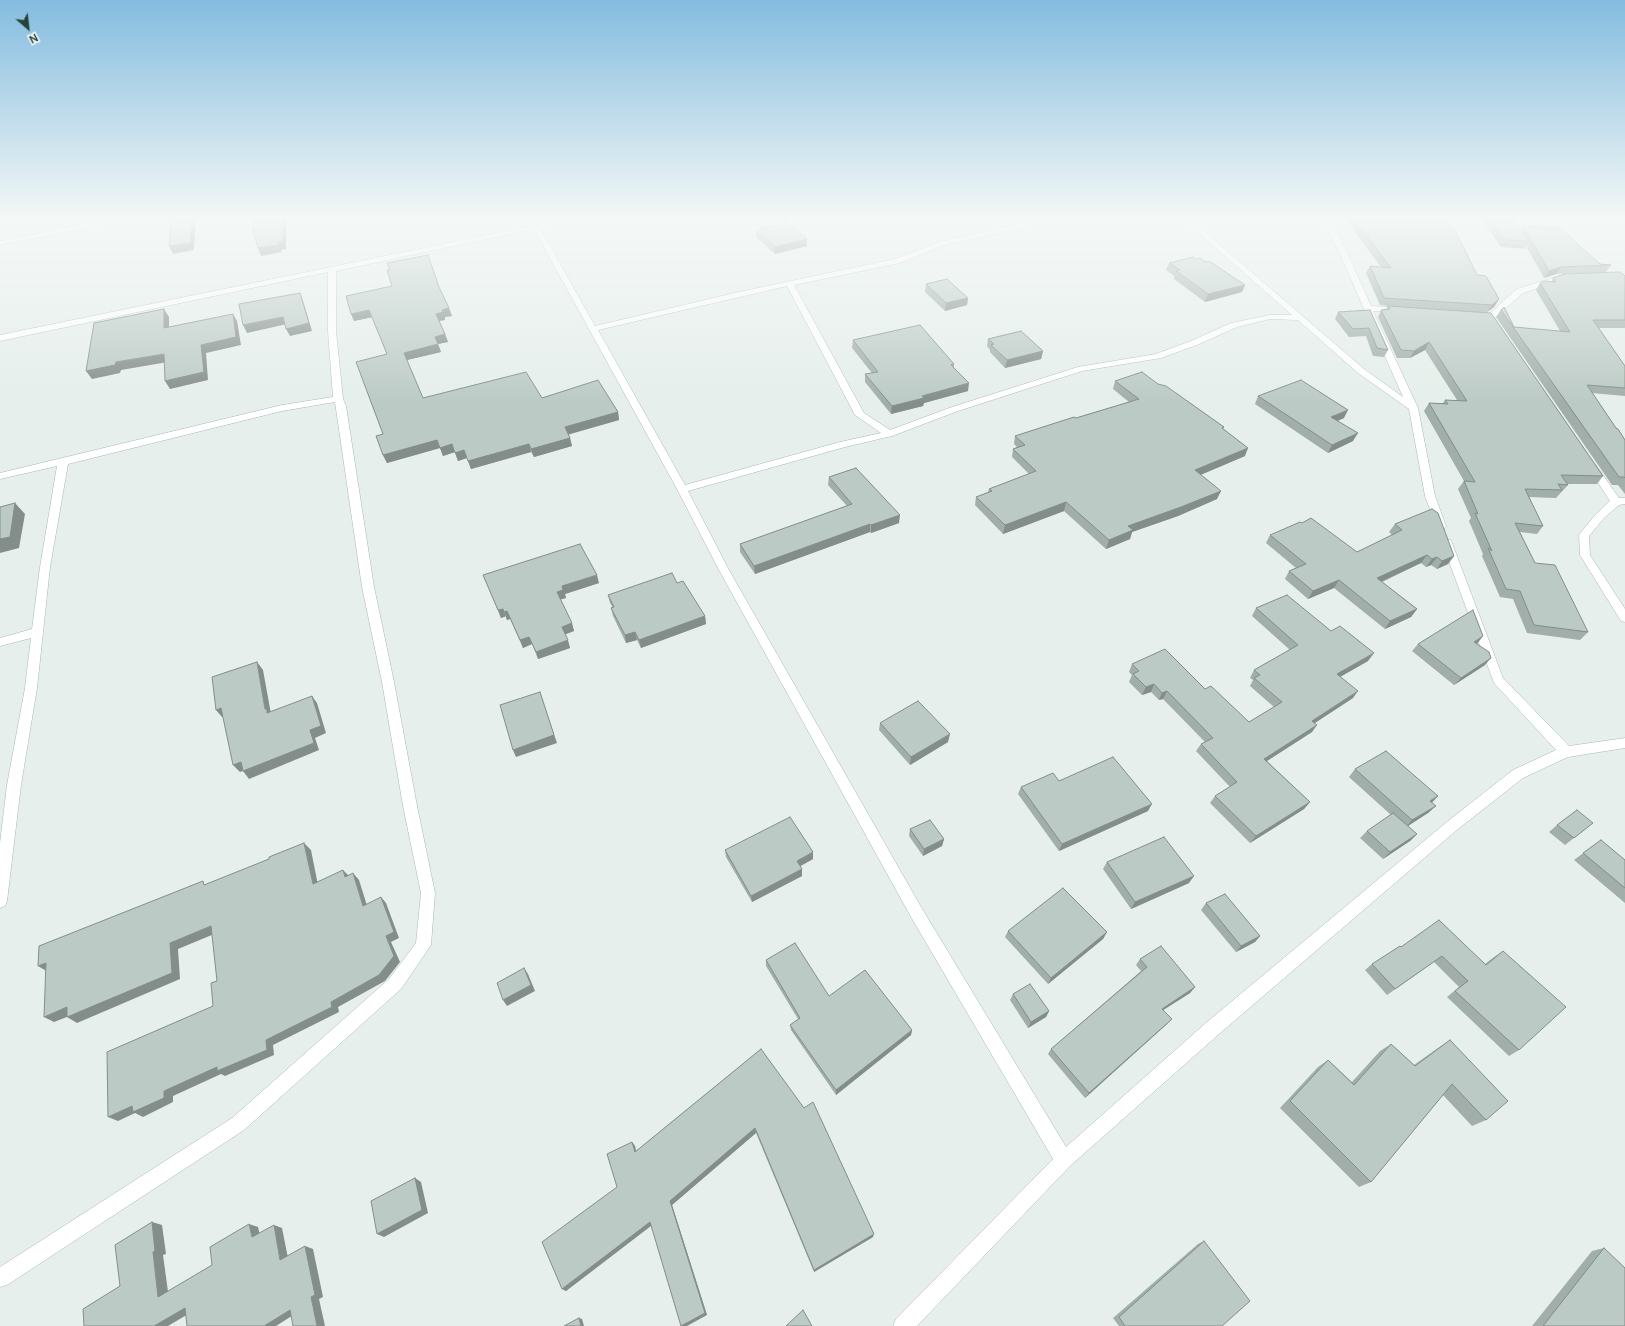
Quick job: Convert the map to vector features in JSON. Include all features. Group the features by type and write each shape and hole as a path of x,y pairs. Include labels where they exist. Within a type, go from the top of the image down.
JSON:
{"street":[{"path":"0,338 275,281"},
{"path":"0,1278 238,1124 395,984 423,945 428,892 368,587 341,406 338,399 332,331 332,281"},
{"path":"566,281 682,489 724,570 916,912 1064,1160"},
{"path":"592,329 804,281"},
{"path":"1257,281 1360,370 1413,408"},
{"path":"1356,281 1413,408 1430,496 1498,680 1566,752"},
{"path":"1489,319 1520,291 1550,281"},
{"path":"790,284 860,415 888,434"},
{"path":"1368,308 1414,311"},
{"path":"682,489 843,444 888,434 955,409 1081,369 1158,356 1194,343 1234,324 1270,318 1300,318"},
{"path":"0,476 282,408 338,399"},
{"path":"1586,457 1621,502 1600,516 1584,535 1585,555 1625,618"},
{"path":"0,901 14,785 31,688 45,567 63,462"},
{"path":"0,642 37,632"},
{"path":"903,1326 1064,1160 1213,1028 1453,825 1518,774 1566,752 1625,743"}],"building":[{"path":"390,281 437,281 449,308 436,314 445,334 435,337 438,344 404,353 423,398 526,372 542,398 598,380 618,412 565,427 570,438 531,449 529,444 468,461 464,450 455,453 452,444 440,448 437,440 383,455 376,436 383,434 356,362 387,354 369,310 351,314 346,296 392,286"},
{"path":"939,281 949,281 968,298 946,303 926,284"},
{"path":"1190,281 1239,281 1245,285 1208,294"},
{"path":"1377,281 1489,281 1499,299 1492,305 1384,298"},
{"path":"1545,281 1556,282 1555,281 1625,281 1625,320 1593,320 1625,366 1625,388 1587,385 1625,440 1625,478 1619,477 1501,310 1504,307 1514,327 1570,332 1540,283"},
{"path":"300,293 309,323 286,329 283,317 243,325 239,304"},
{"path":"1388,306 1491,313 1603,476 1561,475 1568,485 1558,484 1562,490 1525,489 1543,526 1515,523 1535,563 1555,565 1588,632 1534,625 1520,591 1506,589 1488,548 1492,551 1475,513 1478,514 1464,481 1475,482 1429,403 1448,404 1445,400 1467,401 1429,342 1414,351 1401,350 1381,310 1390,309"},
{"path":"164,309 164,328 233,314 236,337 201,345 204,372 165,381 164,354 116,362 115,365 86,371 94,323"},
{"path":"1370,310 1388,350 1377,348 1369,328 1353,329 1338,312"},
{"path":"920,325 954,364 951,365 969,383 922,396 924,398 892,406 865,374 878,372 853,340"},
{"path":"1021,331 1043,351 1007,360 991,345 994,344 988,339"},
{"path":"1142,372 1158,384 1166,386 1224,427 1222,428 1248,448 1195,470 1221,491 1128,526 1133,530 1109,540 1066,502 1005,525 976,497 992,491 989,489 1036,471 1013,449 1025,445 1015,436 1074,417 1076,418 1139,399 1115,381"},
{"path":"1301,380 1348,410 1331,417 1358,433 1332,445 1258,396"},
{"path":"856,468 900,515 871,525 870,524 754,566 740,544 852,504 829,477"},
{"path":"15,503 10,537 0,539 0,507"},
{"path":"1432,509 1438,513 1454,556 1442,561 1437,557 1432,559 1427,555 1377,578 1417,609 1390,621 1339,580 1313,591 1289,571 1306,564 1270,535 1311,518 1357,552 1402,530 1395,524"},
{"path":"580,544 597,575 562,586 563,590 557,592 572,623 562,627 568,640 536,652 529,637 520,640 507,611 504,612 503,609 498,610 483,575"},
{"path":"672,573 677,583 683,581 705,616 639,640 635,632 625,635 611,608 614,607 608,595"},
{"path":"1287,595 1331,631 1340,626 1374,653 1337,674 1358,691 1312,721 1317,725 1264,759 1310,802 1256,836 1215,796 1237,782 1201,744 1213,738 1167,691 1162,693 1154,684 1146,687 1133,674 1139,671 1132,664 1165,649 1205,689 1211,686 1249,722 1282,702 1254,678 1260,675 1254,670 1298,645 1256,608"},
{"path":"1473,610 1483,636 1474,642 1489,652 1491,658 1461,678 1418,644"},
{"path":"257,662 267,713 312,696 321,726 310,730 314,743 243,771 241,762 233,765 221,708 216,710 212,677"},
{"path":"540,692 554,735 513,750 500,705"},
{"path":"918,701 950,734 911,757 880,723"},
{"path":"1386,751 1438,796 1430,801 1436,806 1412,820 1355,769"},
{"path":"1113,757 1152,804 1062,844 1021,787 1053,773 1059,781"},
{"path":"1577,810 1593,823 1574,838 1557,825"},
{"path":"1393,813 1417,834 1390,852 1367,831"},
{"path":"790,817 813,852 797,861 802,869 751,896 725,850"},
{"path":"930,820 944,839 924,849 910,829"},
{"path":"1164,837 1194,876 1135,902 1107,862"},
{"path":"1601,840 1625,860 1625,888 1583,853"},
{"path":"304,843 313,884 343,870 345,877 353,873 363,906 381,897 394,932 386,936 394,956 379,975 331,1002 332,1007 266,1040 267,1050 217,1071 217,1067 164,1091 164,1098 133,1112 132,1106 108,1117 107,1052 213,1006 211,983 217,981 211,926 170,943 172,973 67,1017 67,1007 44,1017 46,963 38,966 39,946 203,881 204,885"},
{"path":"1063,888 1107,932 1051,978 1008,931"},
{"path":"1225,894 1260,936 1241,946 1206,903"},
{"path":"1439,920 1486,965 1503,951 1566,1007 1519,1050 1455,991 1468,981 1442,956 1395,989 1372,964 1400,946 1401,947"},
{"path":"795,943 829,996 865,970 912,1030 836,1090 790,1025 800,1018 766,960"},
{"path":"1161,946 1195,987 1162,1009 1172,1019 1089,1093 1051,1049 1147,967 1140,959"},
{"path":"524,968 531,985 503,1000 497,983"},
{"path":"1030,984 1049,1011 1031,1022 1013,994"},
{"path":"1450,1040 1508,1101 1486,1120 1452,1084 1371,1182 1290,1101 1328,1060 1354,1085 1391,1044 1415,1066"},
{"path":"761,1049 804,1108 813,1102 874,1234 814,1270 755,1128 670,1201 705,1313 681,1326 650,1222 562,1289 542,1242 617,1187 607,1154 632,1142 635,1152"},
{"path":"415,1178 422,1210 377,1234 371,1201"},
{"path":"152,1222 155,1251 153,1252 158,1297 212,1265 210,1247 249,1224 252,1237 274,1225 280,1260 305,1246 315,1295 311,1297 317,1326 293,1326 290,1310 264,1326 187,1326 185,1308 154,1326 84,1326 83,1309 120,1286 115,1245"},
{"path":"1204,1241 1250,1301 1222,1326 1125,1326 1119,1317"},
{"path":"1604,1248 1625,1268 1625,1326 1543,1326"},
{"path":"803,1310 812,1326 786,1326"},
{"path":"579,1318 581,1326 564,1326"}]}
